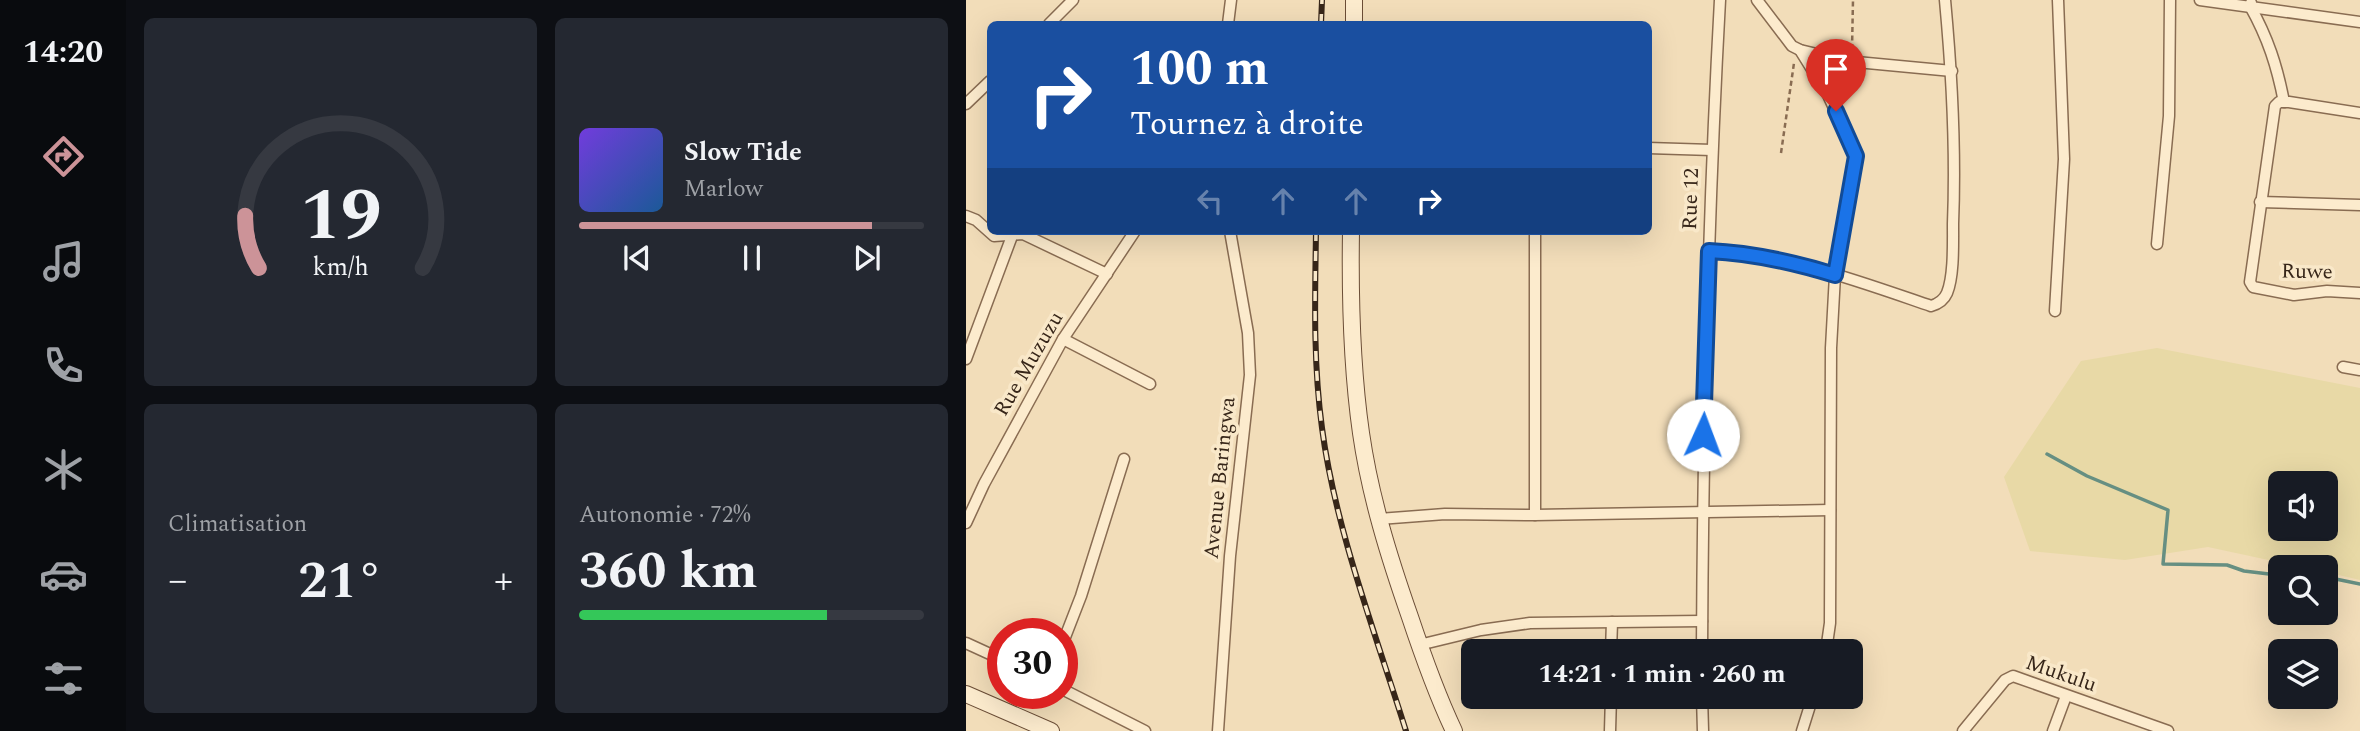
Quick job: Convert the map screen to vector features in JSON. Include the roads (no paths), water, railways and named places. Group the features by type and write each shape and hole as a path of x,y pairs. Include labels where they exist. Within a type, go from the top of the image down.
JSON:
{"main road":[{"path":"1354,0 1354,21"},
{"path":"1351,235 1355,376 1361,434 1393,569 1419,645 1454,731"},
{"path":"966,694 1051,731"}],"street":[{"path":"1052,21 1073,0"},
{"path":"1228,21 1231,0"},
{"name":"Rue 12","path":"1702,639 1702,511 1709,251 1720,0"},
{"path":"1757,0 1796,48 1828,95 1856,156 1835,275 1831,348 1830,622 1828,639"},
{"path":"1709,251 1762,255 1793,262 1931,306 1938,304 1946,296 1950,283 1955,159 1952,71 1945,0"},
{"path":"2055,311 2064,159 2058,0"},
{"path":"2157,244 2169,116 2169,0"},
{"path":"2200,0 2251,3 2360,22"},
{"path":"2251,3 2277,67 2284,102"},
{"path":"1796,48 1850,61 1952,71"},
{"path":"966,104 987,84"},
{"path":"2360,113 2284,102 2277,104 2274,109 2260,202 2360,205"},
{"path":"1652,148 1712,150"},
{"name":"Ruwe","path":"2260,202 2250,278 2253,287 2294,295 2327,290 2360,293"},
{"path":"966,216 976,220 987,230"},
{"path":"993,235 1018,235"},
{"path":"1026,235 1107,274"},
{"name":"Rue Muzuzu","path":"966,523 984,484 1063,339 1132,235"},
{"name":"Avenue Baringwa","path":"1218,731 1230,556 1250,376 1248,333 1231,235"},
{"path":"1535,235 1535,515"},
{"path":"966,359 1012,236"},
{"path":"1063,339 1150,384"},
{"path":"2343,367 2360,370"},
{"path":"1072,618 1124,458"},
{"path":"1379,519 1445,514 1830,510"},
{"path":"1419,645 1470,632 1517,625 1702,621"},
{"path":"1611,639 1612,622"},
{"path":"966,643 987,653"},
{"name":"Mukulu","path":"1963,731 2010,677 2015,676 2168,731"},
{"path":"2053,731 2066,696"},
{"path":"1078,697 1145,731"},
{"path":"1610,731 1611,709"},
{"path":"1702,709 1703,731"},
{"path":"1802,731 1809,709"}],"waterway":[{"path":"2047,454 2087,476 2168,510 2163,564 2227,565 2244,571 2268,574"},
{"path":"2338,579 2360,584"}],"railway":[{"path":"1321,21 1322,0"},
{"path":"1316,235 1317,379 1328,466 1346,543 1406,731"}]}
